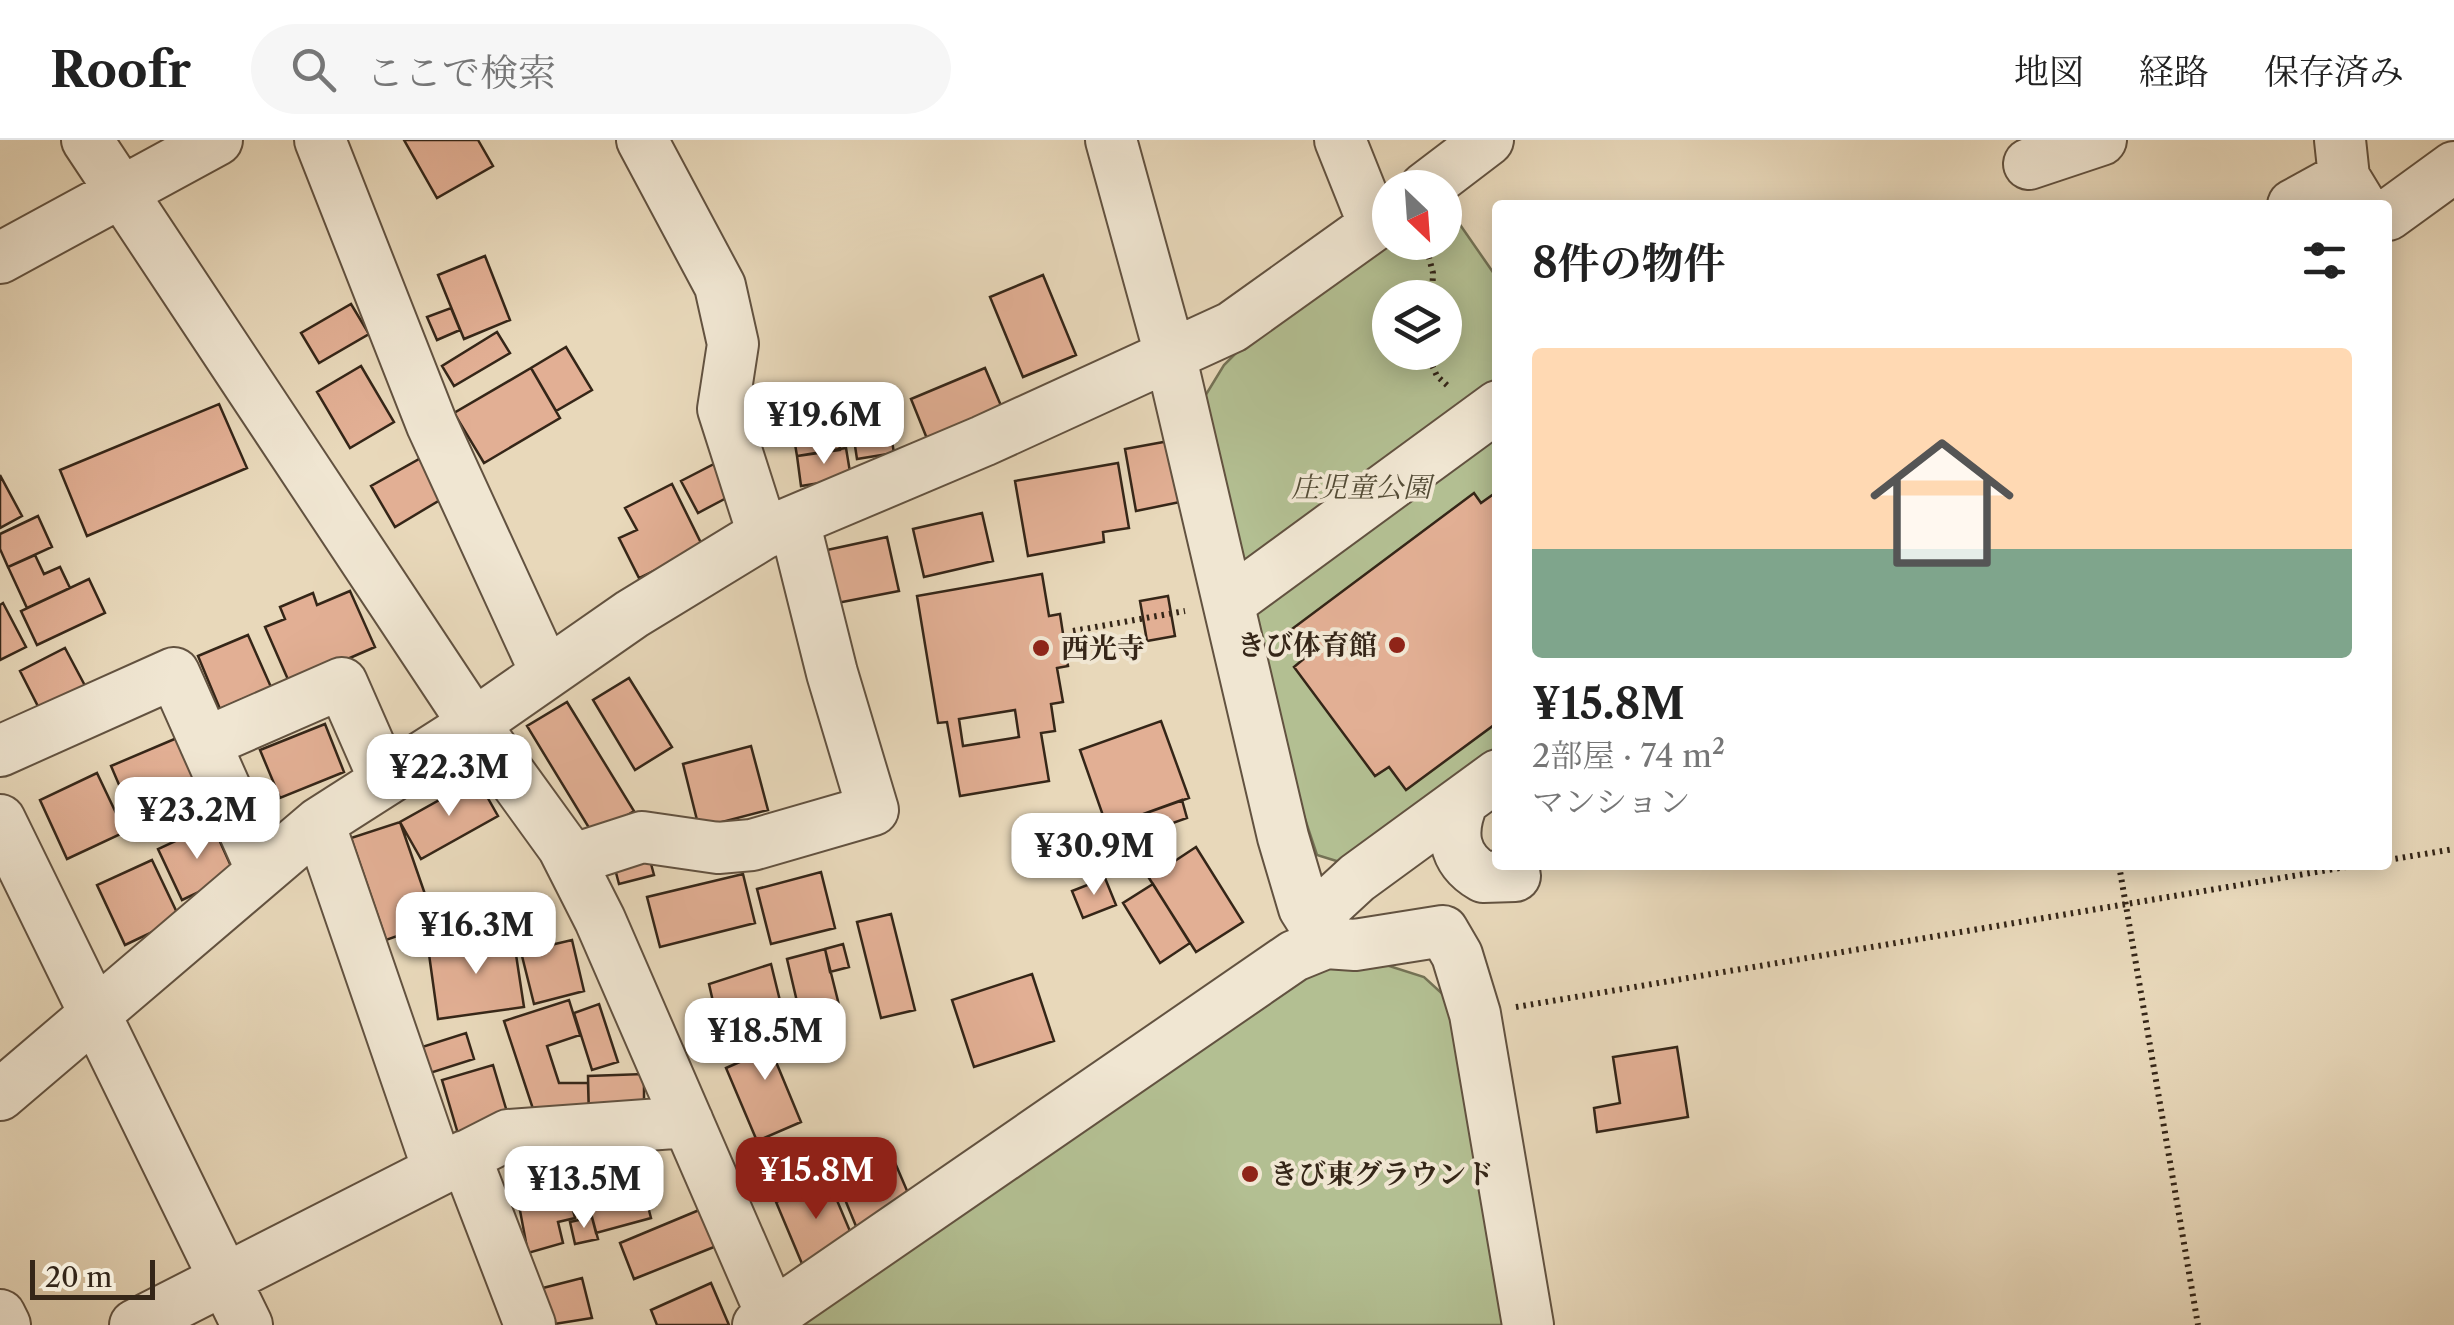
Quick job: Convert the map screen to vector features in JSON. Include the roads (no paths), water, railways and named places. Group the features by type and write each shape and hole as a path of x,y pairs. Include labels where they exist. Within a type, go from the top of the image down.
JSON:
{"street":[{"path":"86,140 125,193 474,724 571,860 688,1122 769,1322 1294,956 1332,902 1357,878 1480,788"},
{"path":"0,258 217,140"},
{"path":"320,140 432,425 545,671"},
{"path":"571,860 642,837 718,848 752,846 872,810 778,528 723,409 733,344 720,286 642,140"},
{"path":"1110,140 1170,354 1229,603 1315,926 1355,945 1443,930 1522,871"},
{"path":"1340,140 1372,201"},
{"path":"1449,170 1488,140"},
{"path":"2030,170 2101,140"},
{"path":"2392,213 2454,167"},
{"path":"2302,200 2348,174"},
{"path":"0,1095 319,823 474,724 545,671 778,528 983,441 1256,312 1372,227"},
{"path":"1229,603 1492,410"},
{"path":"0,750 174,673 262,871"},
{"path":"205,743 342,683 385,781"},
{"path":"1480,788 1452,835 1470,870 1483,877 1522,871"},
{"path":"0,820 237,1303"},
{"path":"319,823 451,1163 530,1325"},
{"path":"1443,930 1458,955 1475,1014 1528,1325"},
{"path":"135,1325 237,1303 451,1163 508,1135 688,1122"},
{"path":"0,1315 5,1325"}],"place":[{"name":"きび体育館","path":"1397,645"},
{"name":"西光寺","path":"1041,648"},
{"name":"きび東グラウンド","path":"1250,1174"}],"park label":[{"name":"庄児童公園","path":"1361,487"}]}
